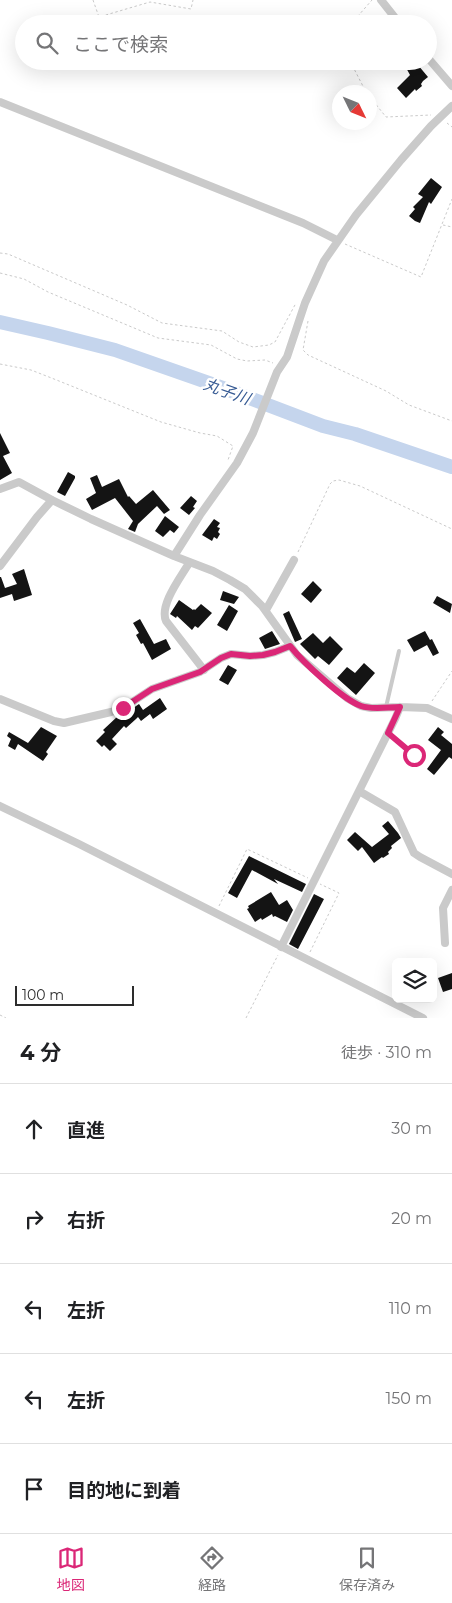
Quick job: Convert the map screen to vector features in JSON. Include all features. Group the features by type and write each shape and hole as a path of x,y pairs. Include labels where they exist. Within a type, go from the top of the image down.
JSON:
{"street":[{"path":"381,0 393,15"},
{"path":"437,68 452,86"},
{"path":"0,102 303,223 337,240"},
{"path":"174,556 237,463 279,369 287,357 303,308 324,261 337,240 401,160 452,106"},
{"path":"0,489 19,482 52,500 189,563 213,571 245,589 266,610 290,646 306,665 347,698 361,706 427,708 452,719"},
{"path":"0,566 52,500"},
{"path":"266,610 294,560"},
{"path":"189,563 168,599 164,608 164,616 204,670"},
{"path":"0,699 54,721 64,723 117,710 152,689 192,676 231,654 263,655 290,646"},
{"path":"281,947 400,707"},
{"path":"360,791 395,812 414,853 452,874"},
{"path":"0,806 423,1018"},
{"path":"445,943 443,908 452,890"}],"lane":[{"path":"386,707 400,651"},
{"path":"388,733 414,755"}],"path":[{"path":"93,0 98,15"},
{"path":"106,15 150,2 191,9 194,0"},
{"path":"358,15 370,1"},
{"path":"355,70 362,85"},
{"path":"377,106 386,117 427,114 441,116"},
{"path":"337,240 421,278 452,199"},
{"path":"442,225 452,227"},
{"path":"0,253 8,254 162,323 222,331 239,342 253,347 269,345 275,342 296,303 303,308"},
{"path":"0,273 24,279 48,292 158,338 211,345 237,359 247,361 265,360 279,369"},
{"path":"308,316 303,350 308,355 386,391 409,404 452,421"},
{"path":"0,364 31,370 161,422 217,436 233,446 226,466"},
{"path":"294,560 333,480 360,486 452,529"},
{"path":"427,708 452,671"},
{"path":"216,914 247,849 338,893 306,960"},
{"path":"246,1018 281,947"},
{"path":"0,1015 6,1018"}],"building":[{"path":"407,70 422,70 428,77 421,84 422,86 416,91 415,89 406,98 397,88 410,75"},
{"path":"431,178 442,187 431,204 429,202 420,223 409,216 415,209 413,207 423,197 418,194"},
{"path":"0,433 10,453 3,456 12,473 0,480"},
{"path":"68,472 75,476 75,478 65,496 57,492"},
{"path":"97,475 102,487 119,479 128,497 136,504 153,490 170,510 164,514 157,506 138,524 135,532 128,529 133,521 115,498 92,510 86,499 96,493 90,478"},
{"path":"191,496 197,501 193,507 195,508 189,515 180,508"},
{"path":"165,516 179,527 174,533 170,530 163,537 155,531"},
{"path":"214,519 220,523 217,527 220,528 218,532 220,534 217,539 214,537 212,541 202,535"},
{"path":"24,569 32,595 14,601 12,594 0,598 0,577 5,588 17,584 12,574"},
{"path":"313,581 322,590 311,603 301,594"},
{"path":"223,591 239,597 234,604 220,600"},
{"path":"437,596 452,604 450,613 433,603"},
{"path":"179,600 193,610 201,604 212,613 198,628 195,626 192,630 177,616 176,618 170,614"},
{"path":"229,605 238,611 227,631 217,625"},
{"path":"289,611 302,639 295,642 283,614"},
{"path":"140,619 154,644 166,639 171,649 152,660 143,643 141,644 136,635 139,633 133,623"},
{"path":"272,631 280,644 265,649 259,638"},
{"path":"425,631 430,640 432,639 439,653 433,656 427,645 414,652 407,640"},
{"path":"313,633 323,643 330,636 343,649 329,665 318,656 315,659 300,644"},
{"path":"364,663 375,673 356,695 337,678 347,667 355,673"},
{"path":"228,665 237,670 228,685 219,680"},
{"path":"160,698 167,709 153,719 150,714 141,721 138,717 126,728 124,726 112,739 117,744 110,751 96,741 105,732 103,730 118,716 139,704 143,710"},
{"path":"41,727 57,736 46,752 48,754 43,761 18,744 15,750 8,746 11,739 7,736 9,732 28,743"},
{"path":"438,727 444,732 441,735 452,744 452,759 449,757 434,775 427,769 441,750 428,740"},
{"path":"388,821 401,838 391,846 389,854 374,863 362,847 358,851 347,840 355,832 372,847 389,834 382,826"},
{"path":"249,856 306,884 302,892 274,879 278,884 252,870 237,898 228,893"},
{"path":"271,892 279,905 287,900 293,910 287,922 275,916 273,917 272,914 255,922 247,909 249,908 248,906"},
{"path":"314,894 324,899 298,949 289,944"},
{"path":"452,973 452,989 443,992 438,978"}],"waterway":[{"name":"丸子川","path":"0,322 115,350 323,426 355,434 452,467"}],"route":[{"path":"123,708 152,689 192,676 231,654 263,655 290,646 306,665 347,698 361,706 371,708 400,707 388,733 414,755"}]}
